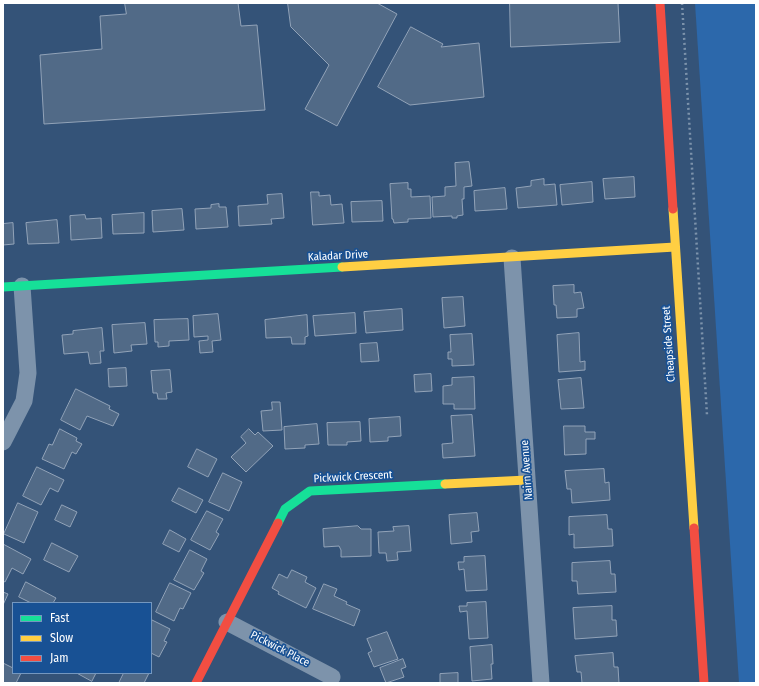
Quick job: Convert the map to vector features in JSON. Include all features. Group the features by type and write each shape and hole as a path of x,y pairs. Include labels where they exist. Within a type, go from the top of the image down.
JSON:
{"street":[{"name":"Cheapside Street","path":"660,3 704,683"},
{"name":"Kaladar Drive","path":"3,287 512,258 675,247"},
{"name":"Nairn Avenue","path":"512,258 541,683"},
{"path":"3,442 24,401 28,373 22,286"},
{"name":"Pickwick Crescent","path":"196,683 285,508 310,490 527,480"},
{"name":"Pickwick Place","path":"227,622 332,677"}],"path":[{"path":"682,3 707,422"}],"shaded area":[{"path":"695,3 756,3 756,683 739,683"}],"building":[{"path":"125,3 238,3 241,26 257,25 265,110 44,124 40,55 102,49 100,16 126,14"},
{"path":"288,3 377,3 397,14 337,126 305,109 329,65 291,27"},
{"path":"510,3 618,3 620,42 511,47"},
{"path":"411,27 443,44 441,47 479,43 484,97 410,105 378,87"},
{"path":"469,162 472,186 464,187 464,199 462,199 463,215 457,216 457,218 452,218 452,216 433,217 432,197 445,196 445,187 456,186 455,163"},
{"path":"634,177 635,197 605,199 603,179"},
{"path":"544,179 544,185 555,184 557,205 518,208 516,188 531,186 531,181"},
{"path":"592,182 593,202 562,205 560,185"},
{"path":"408,183 408,189 411,189 411,197 430,196 431,218 408,219 408,222 394,223 392,219 390,184"},
{"path":"505,188 507,209 475,211 474,191"},
{"path":"311,192 319,192 319,196 330,195 331,205 342,204 344,223 313,225"},
{"path":"282,194 284,218 271,219 272,224 239,226 238,206 268,204 267,195"},
{"path":"382,201 383,221 352,222 351,202"},
{"path":"219,204 219,207 226,207 228,227 196,229 195,209 211,208 211,205"},
{"path":"182,209 184,230 153,232 152,211"},
{"path":"144,213 144,233 113,234 112,215"},
{"path":"85,215 86,219 101,218 102,238 71,240 70,216"},
{"path":"57,220 59,243 28,244 26,223"},
{"path":"13,223 14,244 3,245 3,224"},
{"path":"574,285 574,293 581,292 584,308 577,309 577,317 557,318 556,305 554,305 553,286"},
{"path":"463,297 465,326 444,328 442,298"},
{"path":"402,309 403,330 366,333 364,312"},
{"path":"355,313 356,333 315,336 313,316"},
{"path":"218,314 221,340 212,341 213,352 200,353 199,341 208,340 208,336 194,337 193,316"},
{"path":"307,315 308,336 305,337 305,344 292,344 291,337 266,338 265,320"},
{"path":"188,319 189,340 169,341 169,346 158,347 158,342 155,342 154,320"},
{"path":"145,323 147,344 131,345 132,351 114,353 112,325"},
{"path":"102,328 104,351 100,351 101,363 90,364 88,352 64,354 62,335 73,334 73,331"},
{"path":"579,333 580,362 585,361 585,370 559,372 557,335"},
{"path":"472,334 474,365 452,366 452,359 448,359 448,352 451,352 450,335"},
{"path":"377,343 379,361 361,362 360,344"},
{"path":"126,368 127,386 109,387 108,369"},
{"path":"170,370 172,392 166,393 167,399 158,399 157,393 153,393 151,371"},
{"path":"431,374 432,391 415,392 414,375"},
{"path":"474,377 475,409 454,409 454,404 443,404 443,386 452,385 452,378"},
{"path":"581,378 584,408 561,409 558,380"},
{"path":"76,389 110,406 109,409 119,414 113,426 87,416 80,430 61,420"},
{"path":"272,402 280,402 282,430 263,431 261,411 272,410"},
{"path":"472,415 475,456 443,458 442,444 453,443 451,416"},
{"path":"400,417 401,436 388,437 388,441 370,442 369,419"},
{"path":"360,422 361,441 347,442 347,445 328,445 327,423"},
{"path":"317,424 319,444 305,445 305,448 285,449 284,427"},
{"path":"564,426 585,426 585,432 595,432 595,439 586,439 586,454 565,455"},
{"path":"60,429 77,438 76,441 82,444 76,454 72,452 64,469 42,459 49,444 52,445"},
{"path":"249,429 255,435 258,432 273,446 246,472 231,457 246,443 241,437"},
{"path":"197,449 217,459 208,477 188,467"},
{"path":"37,467 64,480 58,492 50,488 41,505 23,496"},
{"path":"604,469 605,483 609,482 610,500 572,503 571,489 567,489 565,471"},
{"path":"223,473 242,482 229,511 209,502"},
{"path":"179,488 203,500 196,513 172,501"},
{"path":"18,503 38,512 24,543 4,534"},
{"path":"62,505 77,512 70,527 55,520"},
{"path":"207,511 223,519 216,532 219,534 210,550 191,540"},
{"path":"477,513 479,531 471,532 472,542 451,544 449,515"},
{"path":"607,515 608,529 612,529 613,546 574,548 574,534 569,535 569,517"},
{"path":"358,526 361,529 371,529 371,556 341,557 341,550 339,546 324,547 323,529"},
{"path":"409,526 411,551 397,552 398,560 387,561 386,553 379,553 378,532 394,531 393,527"},
{"path":"170,530 186,539 179,552 163,544"},
{"path":"52,543 78,556 69,572 44,560"},
{"path":"3,544 31,559 23,574 12,568 5,582 3,581"},
{"path":"190,550 207,559 201,571 204,573 194,590 174,580"},
{"path":"485,556 487,590 466,591 464,569 459,570 458,562 464,562 464,557"},
{"path":"610,561 611,574 615,574 616,592 578,594 577,581 572,581 572,563"},
{"path":"292,570 307,577 305,582 316,588 306,608 278,594 279,592 272,588 279,574 287,578"},
{"path":"26,582 56,598 54,602 29,602 19,597"},
{"path":"170,583 191,593 183,609 180,608 174,621 156,612"},
{"path":"324,584 337,589 334,596 347,602 346,604 360,610 354,626 313,609"},
{"path":"3,592 8,594 3,605"},
{"path":"486,602 488,638 469,639 467,611 460,612 459,606 467,606 467,603"},
{"path":"612,606 612,620 616,620 617,636 575,639 573,608"},
{"path":"152,620 170,629 164,641 167,642 159,657 152,654"},
{"path":"387,632 398,659 374,667 368,653 372,651 367,639"},
{"path":"492,645 492,679 472,681 470,647"},
{"path":"613,653 614,667 618,667 619,683 582,683 581,672 577,672 575,656"},
{"path":"403,659 406,667 401,669 404,677 386,683 380,668"},
{"path":"3,663 12,668 12,674 20,674 16,683 3,683"},
{"path":"458,673 458,683 440,683 440,674"},
{"path":"79,674 96,674 92,681"},
{"path":"124,674 148,674 144,683 119,683"}],"traffic: fast":[{"path":"3,287 342,267"},
{"path":"278,523 285,509 310,491 445,484"}],"traffic: slow":[{"path":"673,209 694,528"},
{"path":"342,267 675,247"},
{"path":"445,484 527,480"}],"traffic: jam":[{"path":"660,3 673,209"},
{"path":"196,683 278,523"},
{"path":"694,528 704,683"}]}
